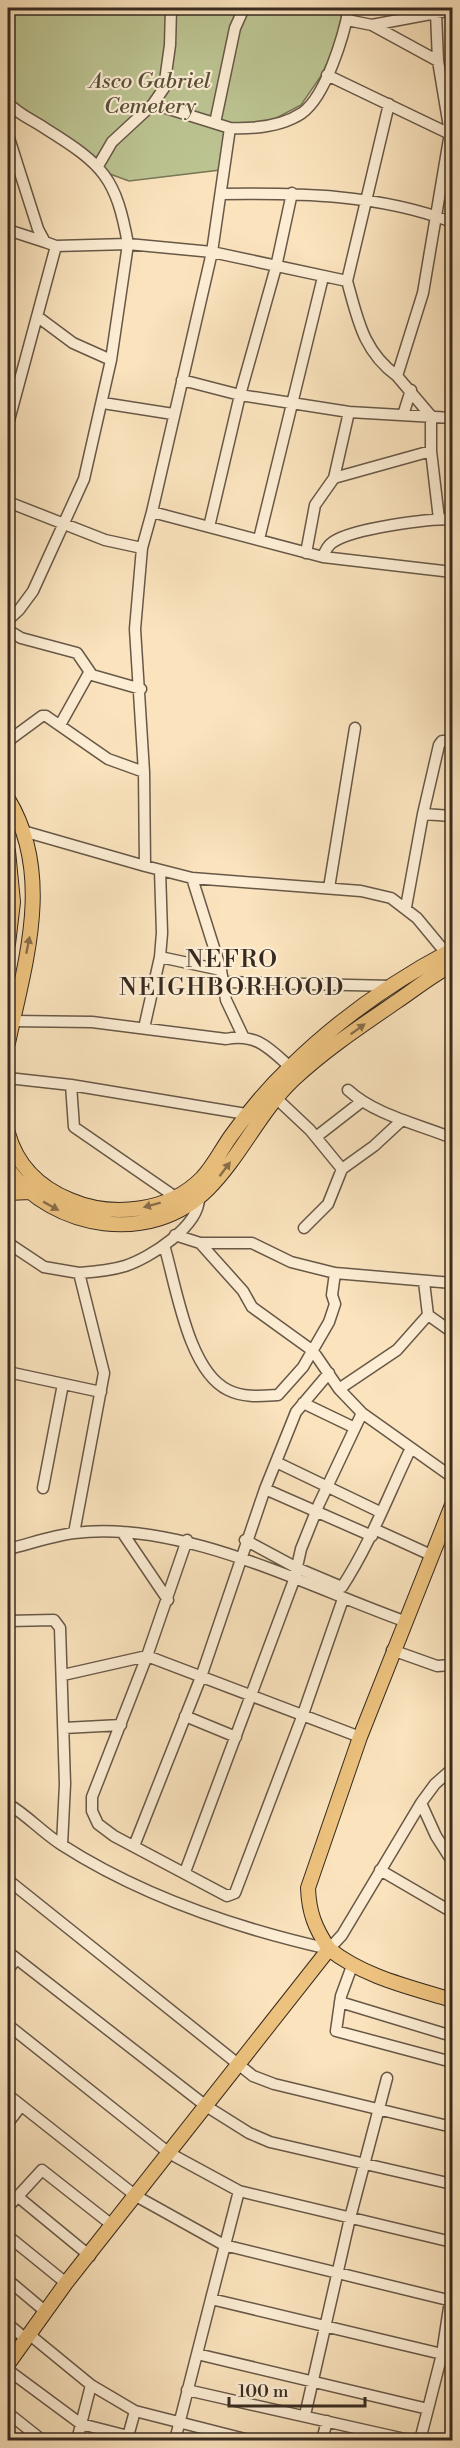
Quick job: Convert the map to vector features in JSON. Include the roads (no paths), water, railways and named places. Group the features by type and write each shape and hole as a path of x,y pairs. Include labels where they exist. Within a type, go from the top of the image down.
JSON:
{"main road":[{"path":"8,799 23,831 31,863 34,903 8,1043"},
{"path":"8,851 13,902 8,944"},
{"path":"10,1157 44,1186 69,1200 97,1209 133,1209 174,1196 201,1179 246,1114 290,1067 337,1026 393,986 449,961"},
{"path":"10,1157 30,1192 50,1206 74,1218 112,1224 155,1220 199,1197 218,1178 276,1098 295,1078 356,1029 449,961"},
{"path":"8,1192 30,1192"},
{"path":"452,1997 352,1966 329,1948 312,1919 308,1888 392,1650 453,1504"},
{"path":"8,2364 66,2283 90,2256 329,1948"}],"street":[{"path":"98,166 112,142 153,104 164,88 170,45 171,8"},
{"path":"215,123 235,28 244,8"},
{"path":"153,104 230,128 256,129 284,122 304,112 327,75 341,46 349,8"},
{"path":"372,25 453,10"},
{"path":"398,376 423,293 434,215 451,134 438,61 436,13"},
{"path":"347,20 372,25 438,61"},
{"path":"327,75 451,134"},
{"path":"8,104 98,166 114,187 128,244 103,403 84,479 33,591 19,610 8,620"},
{"path":"389,105 347,281 363,334 374,355 398,376 431,416 431,451 439,519"},
{"path":"145,866 141,689 135,629 142,548 212,252 230,128"},
{"path":"8,135 38,229 51,244"},
{"path":"221,194 292,193 368,200 434,215 453,222"},
{"path":"209,527 240,394 276,267 292,193"},
{"path":"8,230 51,244 128,244 212,252 347,281"},
{"path":"8,424 38,317 51,244"},
{"path":"259,539 324,277"},
{"path":"38,317 73,343 111,360"},
{"path":"182,380 292,404 349,412 453,418"},
{"path":"404,415 411,390"},
{"path":"103,403 173,414"},
{"path":"306,553 315,505 334,478 349,412"},
{"path":"334,478 431,451"},
{"path":"8,502 50,516 65,525 105,540 142,548"},
{"path":"152,512 322,557 453,572"},
{"path":"322,557 327,547 342,537 439,519 453,519"},
{"path":"8,630 21,638 77,653 89,673 141,689"},
{"path":"60,725 89,673"},
{"path":"8,741 42,716 51,718 108,759 144,772"},
{"path":"329,888 355,728"},
{"path":"406,908 423,814 439,745 442,741 453,741"},
{"path":"423,814 453,816"},
{"path":"23,831 192,878 361,891 392,898 406,908 449,961"},
{"path":"144,1029 160,957 162,933 160,870"},
{"path":"192,878 221,970 221,982 232,1016 243,1036"},
{"path":"160,957 221,970"},
{"path":"221,982 393,986"},
{"path":"12,1021 92,1022 226,1039 243,1036 269,1048 290,1067"},
{"path":"8,1078 71,1085 246,1114"},
{"path":"71,1085 74,1127 174,1196"},
{"path":"348,1090 361,1102 401,1120 421,1124 453,1138"},
{"path":"276,1098 316,1137 342,1169"},
{"path":"316,1137 361,1102"},
{"path":"304,1228 328,1204 342,1169 374,1146 401,1120"},
{"path":"8,1243 44,1267 79,1273 105,1271 126,1266 164,1245 175,1235 195,1215 199,1206 199,1197"},
{"path":"175,1235 200,1243 252,1243 291,1262 334,1273 453,1283"},
{"path":"200,1243 243,1291 252,1307 313,1351 339,1389 362,1413 410,1450 453,1477"},
{"path":"164,1245 198,1360 228,1390 252,1397 278,1395 294,1379 313,1351 333,1311 334,1273"},
{"path":"74,1533 104,1374 79,1273"},
{"path":"339,1389 397,1350 428,1315 424,1282"},
{"path":"428,1315 453,1332"},
{"path":"8,1372 101,1392"},
{"path":"134,1846 201,1677 241,1560 245,1540 296,1412 329,1373"},
{"path":"43,1488 63,1384"},
{"path":"303,1402 354,1428"},
{"path":"185,1872 252,1697 294,1580 301,1549 315,1513 362,1413"},
{"path":"245,1540 297,1568 342,1587 373,1532 380,1512 410,1450"},
{"path":"276,1462 380,1512"},
{"path":"265,1489 315,1513 373,1532 431,1555"},
{"path":"122,1532 168,1600"},
{"path":"8,1549 74,1533 122,1532 187,1540 404,1621"},
{"path":"187,1540 168,1600 96,1785 92,1811 98,1824 227,1896 235,1893 302,1717 343,1599"},
{"path":"8,1621 54,1620 58,1622 63,1675 64,1728 65,1784 62,1845"},
{"path":"392,1650 437,1666 453,1665"},
{"path":"63,1675 147,1656 302,1717 360,1737"},
{"path":"186,1716 236,1737"},
{"path":"64,1728 120,1725"},
{"path":"8,1804 62,1845 127,1881 214,1918 329,1948 342,1935 421,1803 435,1784 453,1769"},
{"path":"421,1803 436,1836 453,1861"},
{"path":"380,1870 453,1912"},
{"path":"8,1880 237,2064 264,2082 453,2127"},
{"path":"8,1970 12,1956 206,2106 249,2133 270,2142 453,2184"},
{"path":"352,1966 340,2002 335,2027 340,2033 453,2061"},
{"path":"340,2002 453,2036"},
{"path":"8,2025 169,2153 239,2191 453,2242"},
{"path":"305,2415 327,2327 350,2218 367,2164 387,2078"},
{"path":"8,2095 136,2196 224,2245 451,2301 442,2354 420,2440"},
{"path":"8,2123 21,2106"},
{"path":"8,2207 42,2170 112,2225"},
{"path":"175,2440 239,2191"},
{"path":"17,2196 90,2256"},
{"path":"8,2236 66,2283"},
{"path":"8,2280 46,2312"},
{"path":"211,2299 442,2354"},
{"path":"8,2325 28,2337 91,2385 135,2411 249,2440"},
{"path":"197,2354 314,2380 428,2409"},
{"path":"8,2370 81,2424 128,2438 135,2411"},
{"path":"78,2440 91,2385"},
{"path":"187,2390 409,2440"},
{"path":"8,2413 42,2440"},
{"path":"322,2440 327,2421"}],"district":[{"name":"NEFRO NEIGHBORHOOD","path":"232,973"}],"park label":[{"name":"Asco Gabriel Cemetery","path":"150,92"}]}
